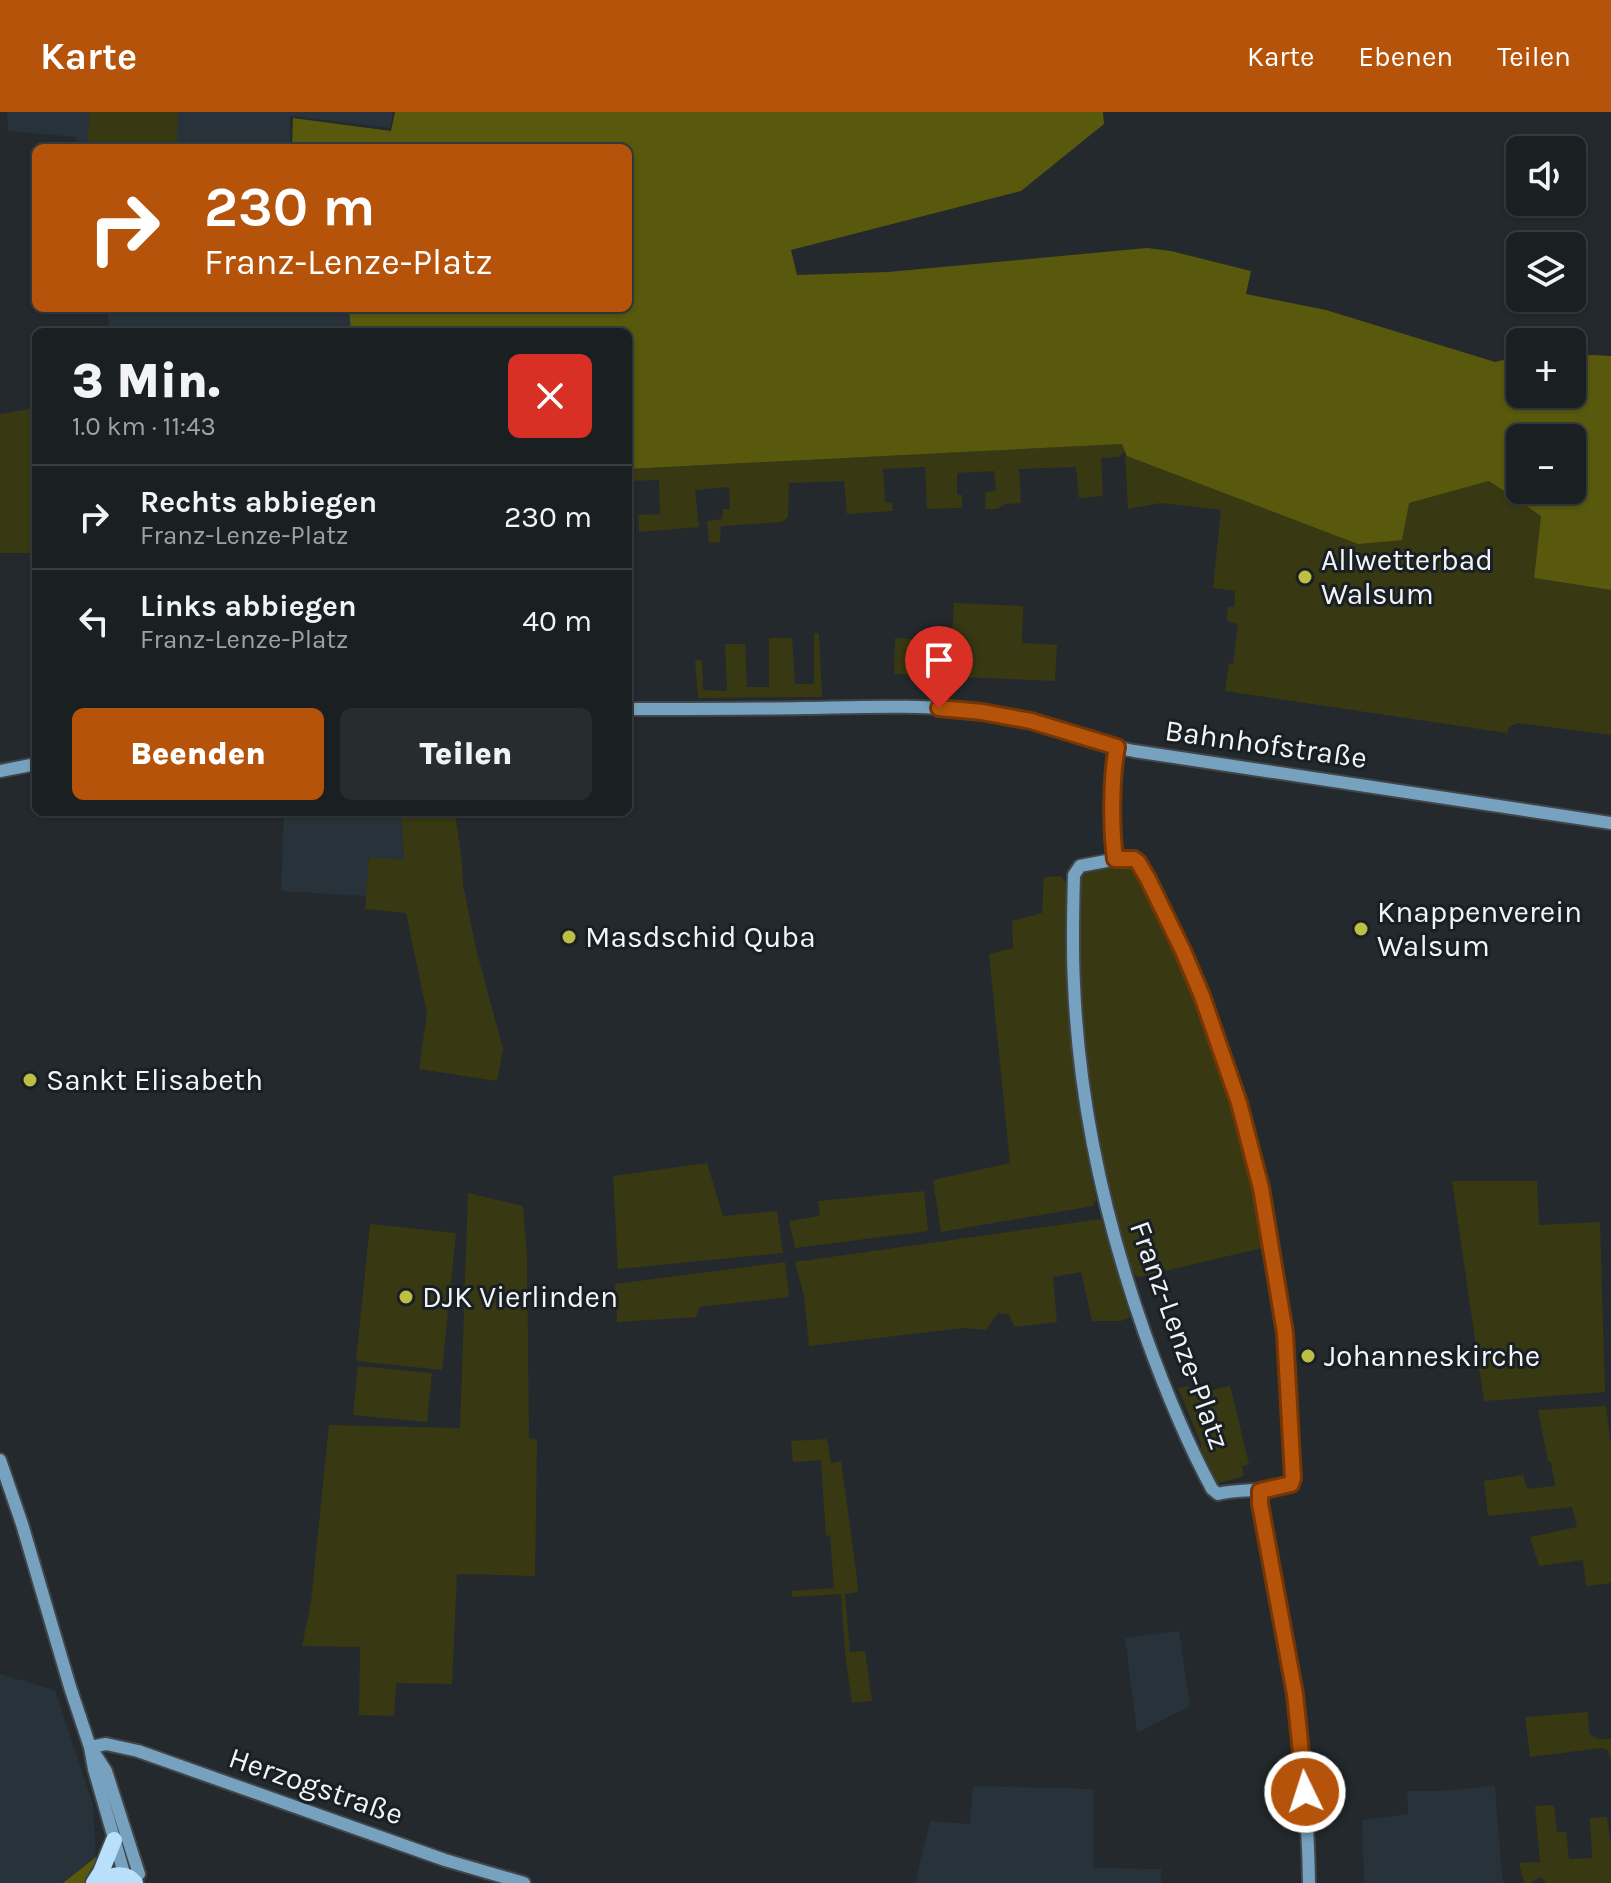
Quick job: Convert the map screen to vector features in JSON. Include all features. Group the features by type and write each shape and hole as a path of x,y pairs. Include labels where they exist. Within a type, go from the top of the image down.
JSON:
{"highway":[{"path":"95,1883 114,1840"},
{"path":"95,1883 105,1878 132,1879"}],"street":[{"name":"Bahnhofstraße","path":"632,709 874,706 982,712 1031,721 1117,747 1611,823"},
{"path":"1115,859 1113,783 1117,747"},
{"path":"0,771 32,765"},
{"name":"Franz-Lenze-Platz","path":"1115,859 1134,859 1138,862 1183,951 1226,1061 1261,1188 1285,1333 1293,1478 1291,1484 1260,1491 1248,1489 1216,1493 1195,1458 1165,1390 1110,1223 1096,1165 1080,1060 1075,999 1074,875 1080,866 1115,859"},
{"path":"0,1460 90,1747 114,1840 132,1879"},
{"path":"1260,1491 1295,1694 1303,1763 1309,1883"},
{"name":"Herzogstraße","path":"90,1747 106,1744 138,1751 442,1860 524,1883"},
{"path":"90,1747 106,1771 132,1879"}],"shaded area":[{"path":"7,112 393,112 390,128 290,116 291,144 77,144 76,137 8,131"},
{"path":"89,112 178,112 177,144 88,144"},
{"path":"395,112 1103,112 1104,124 1021,191 791,250 797,275 888,272 1147,248 1171,251 1251,271 1246,294 1326,310 1495,362 1506,359 1506,408 1586,408 1586,355 1611,356 1611,590 1534,578 1541,516 1523,504 1586,504 1586,424 1506,424 1506,492 1489,481 1409,503 1402,540 1358,544 1127,456 1122,444 632,469 632,328 351,328 349,312 632,312 632,144 292,144 293,118 391,131"},
{"path":"107,312 349,312 351,328 109,328"},
{"path":"32,409 32,553 0,553 0,414"},
{"path":"1122,444 1409,503 1489,481 1506,492 1506,504 1523,504 1541,516 1534,578 1611,590 1611,735 1518,723 1509,727 1507,733 1225,691 1229,663 1233,664 1238,624 1227,621 1228,606 1234,607 1235,591 1213,588 1221,510 1161,503 1128,509 1125,452 1119,457 1101,458 1103,496 1079,498 1076,467 1019,469 1021,503 1005,504 997,509 985,509 986,492 996,491 994,471 957,473 957,495 962,495 962,508 927,509 925,467 883,469 885,502 892,503 893,511 847,514 844,481 789,483 788,517 782,522 721,526 720,542 709,543 707,521 722,519 723,509 730,509 729,487 695,490 699,527 639,532 638,515 660,514 659,480 632,481 632,469"},
{"path":"954,603 1023,606 1022,643 1057,645 1055,681 894,674 895,638 952,641"},
{"path":"814,633 819,633 822,697 698,698 695,660 702,660 703,690 727,691 725,644 745,644 747,687 769,687 769,638 792,638 795,684 814,684"},
{"path":"284,816 401,816 404,860 369,858 366,896 281,891"},
{"path":"401,816 456,816 463,884 476,949 503,1049 497,1081 419,1069 427,1013 406,913 365,909 369,858 404,859"},
{"path":"1111,865 1126,866 1138,872 1201,996 1242,1135 1267,1241 1262,1248 1139,1277 1132,1274 1111,1207 1087,1061 1080,981 1080,879 1087,871"},
{"path":"1061,876 1067,885 1069,1027 1080,1116 1096,1200 1093,1206 941,1232 933,1180 1010,1163 989,954 1013,948 1012,921 1042,913 1044,877"},
{"path":"707,1163 723,1216 777,1211 783,1253 618,1269 613,1176"},
{"path":"1452,1181 1537,1181 1539,1225 1600,1222 1605,1392 1484,1401"},
{"path":"924,1191 928,1231 795,1248 789,1221 820,1216 818,1201"},
{"path":"468,1193 523,1206 527,1257 529,1438 537,1440 535,1576 457,1574 452,1684 396,1683 394,1716 359,1715 360,1647 302,1646 311,1602 329,1425 460,1428"},
{"path":"1101,1219 1130,1317 1121,1321 1092,1321 1081,1272 1053,1277 1057,1322 1014,1327 1009,1314 998,1313 986,1330 964,1328 809,1346 804,1296 795,1262"},
{"name":"DJK Vierlinden","path":"370,1224 456,1233 442,1370 356,1361"},
{"path":"785,1262 789,1297 699,1307 696,1317 617,1322 615,1284"},
{"name":"DJK Vierlinden","path":"358,1366 432,1373 427,1422 353,1415"},
{"path":"1187,1386 1203,1392 1230,1386 1249,1464 1242,1466 1244,1476 1219,1483 1215,1480 1178,1388"},
{"path":"1606,1406 1611,1447 1611,1583 1586,1586 1583,1560 1539,1566 1530,1537 1577,1527 1572,1507 1488,1516 1484,1481 1523,1475 1527,1489 1555,1486 1538,1410"},
{"path":"827,1439 831,1463 841,1461 857,1578 858,1592 845,1594 850,1652 865,1651 872,1701 852,1703 841,1594 793,1597 791,1591 834,1588 830,1535 826,1536 821,1460 793,1462 791,1441"},
{"path":"1179,1631 1190,1706 1137,1733 1125,1638"},
{"path":"0,1674 55,1690 93,1805 96,1857 63,1883 0,1883"},
{"path":"1588,1712 1589,1734 1598,1739 1611,1739 1611,1763 1608,1750 1601,1748 1530,1757 1525,1717"},
{"path":"973,1786 1093,1789 1093,1868 1161,1869 1161,1883 915,1883 930,1821 970,1824"},
{"path":"1495,1786 1504,1883 1364,1883 1362,1820 1408,1814 1407,1791"},
{"path":"1554,1805 1557,1832 1566,1832 1569,1859 1592,1858 1590,1818 1607,1817 1611,1883 1546,1883 1541,1877 1524,1883 1519,1863 1540,1862 1535,1806"},
{"path":"96,1857 101,1864 88,1883 63,1883"}],"place":[{"name":"Allwetterbad Walsum","path":"1305,577"},
{"name":"Knappenverein Walsum","path":"1361,929"},
{"name":"Masdschid Quba","path":"569,937"},
{"name":"Sankt Elisabeth","path":"30,1080"},
{"name":"DJK Vierlinden","path":"406,1297"},
{"name":"Johanneskirche","path":"1308,1356"}],"route":[{"path":"939,708 1031,721 1117,747 1113,783 1115,859 1134,859 1148,879 1183,951 1226,1061 1261,1188 1285,1333 1293,1478 1291,1484 1260,1491 1260,1504 1295,1694 1305,1792"}]}
